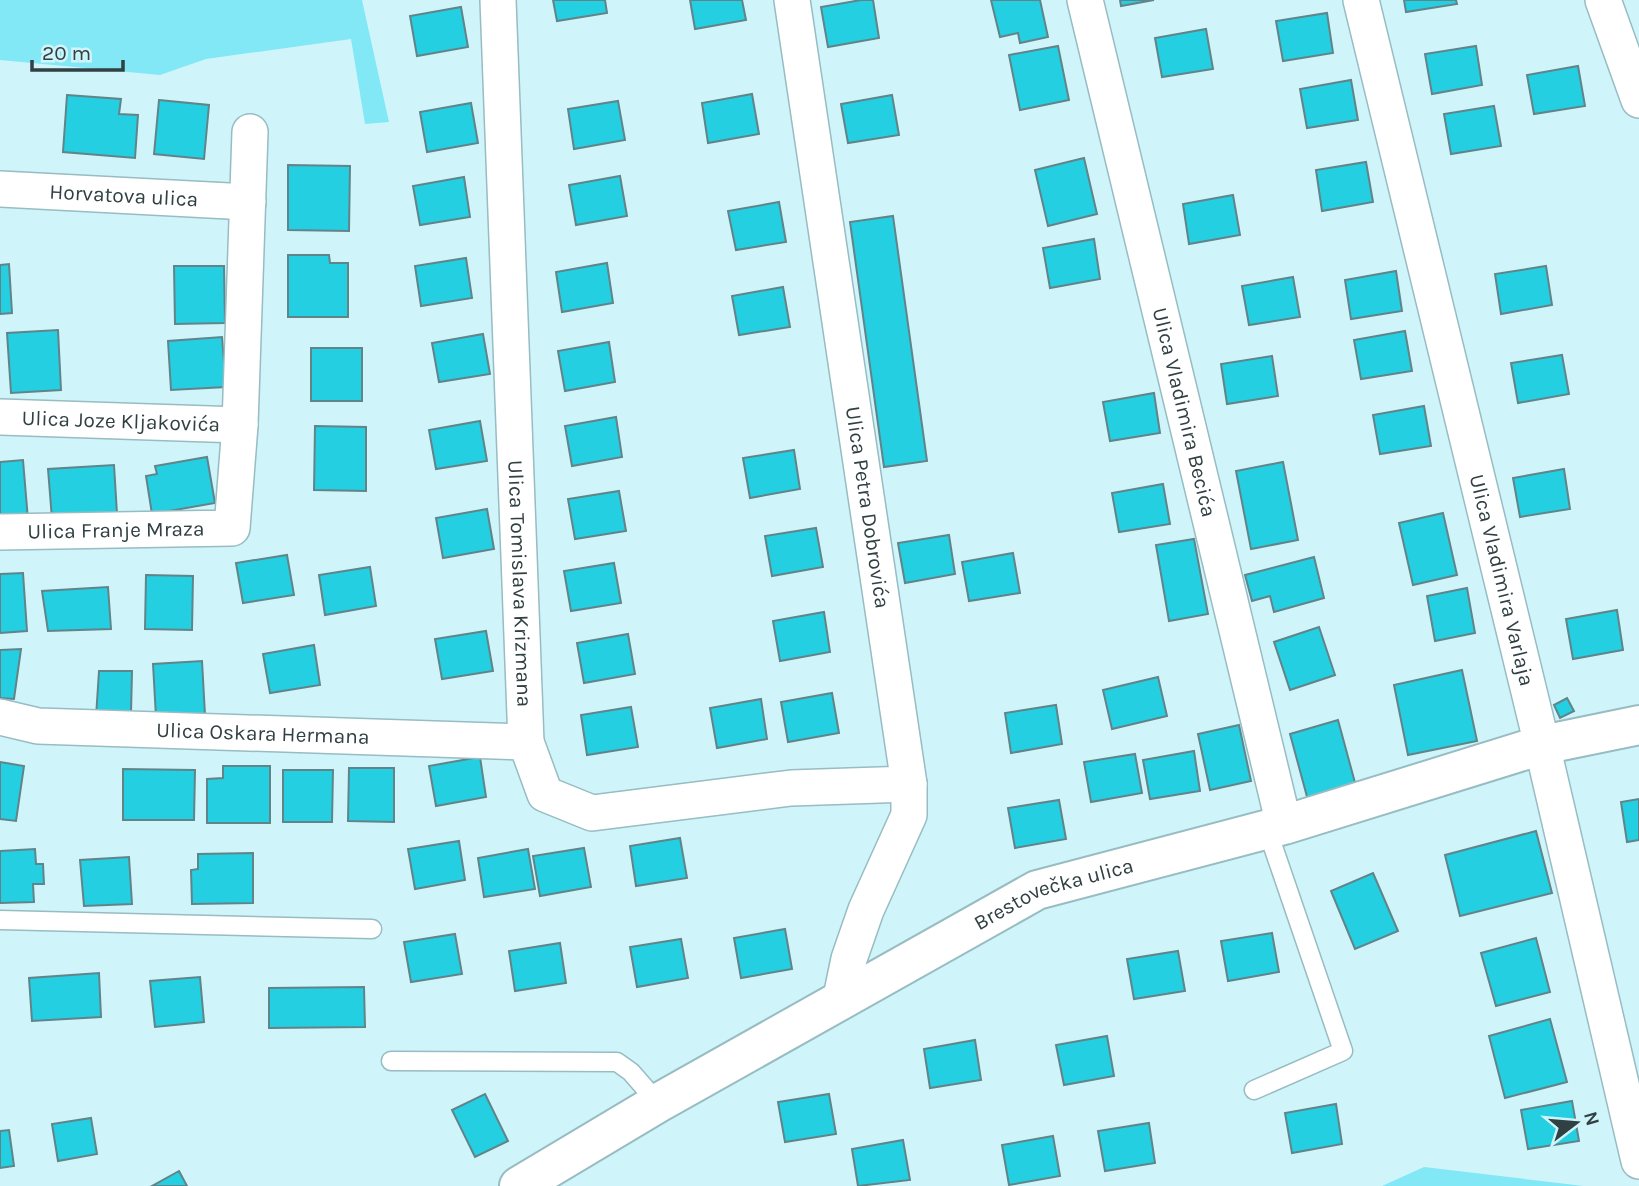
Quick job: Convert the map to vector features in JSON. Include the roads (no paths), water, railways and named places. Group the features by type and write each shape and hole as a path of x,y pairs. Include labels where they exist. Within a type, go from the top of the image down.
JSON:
{"street":[{"name":"Ulica Tomislava Krizmana","path":"498,0 526,742 545,794 592,813 792,788 909,784"},
{"name":"Ulica Petra Dobrovića","path":"792,0 909,784 909,815 866,910 849,959 840,1003"},
{"name":"Ulica Vladimira Becića","path":"1085,0 1275,827"},
{"name":"Ulica Vladimira Varlaja","path":"1361,0 1542,745 1639,1161"},
{"path":"1603,0 1639,100"},
{"path":"240,425 250,132"},
{"name":"Horvatova ulica","path":"0,189 248,202"},
{"name":"Ulica Joze Kljakovića","path":"0,417 240,425"},
{"name":"Ulica Franje Mraza","path":"0,532 232,528 240,425"},
{"name":"Ulica Oskara Hermana","path":"0,717 38,726 526,742"},
{"name":"Brestovečka ulica","path":"519,1186 658,1103 1037,890 1275,827 1542,745 1639,725"}],"lane":[{"path":"1254,1090 1343,1051 1275,827"},
{"path":"0,920 372,929"},
{"path":"391,1061 617,1062 631,1072 658,1103"}]}
